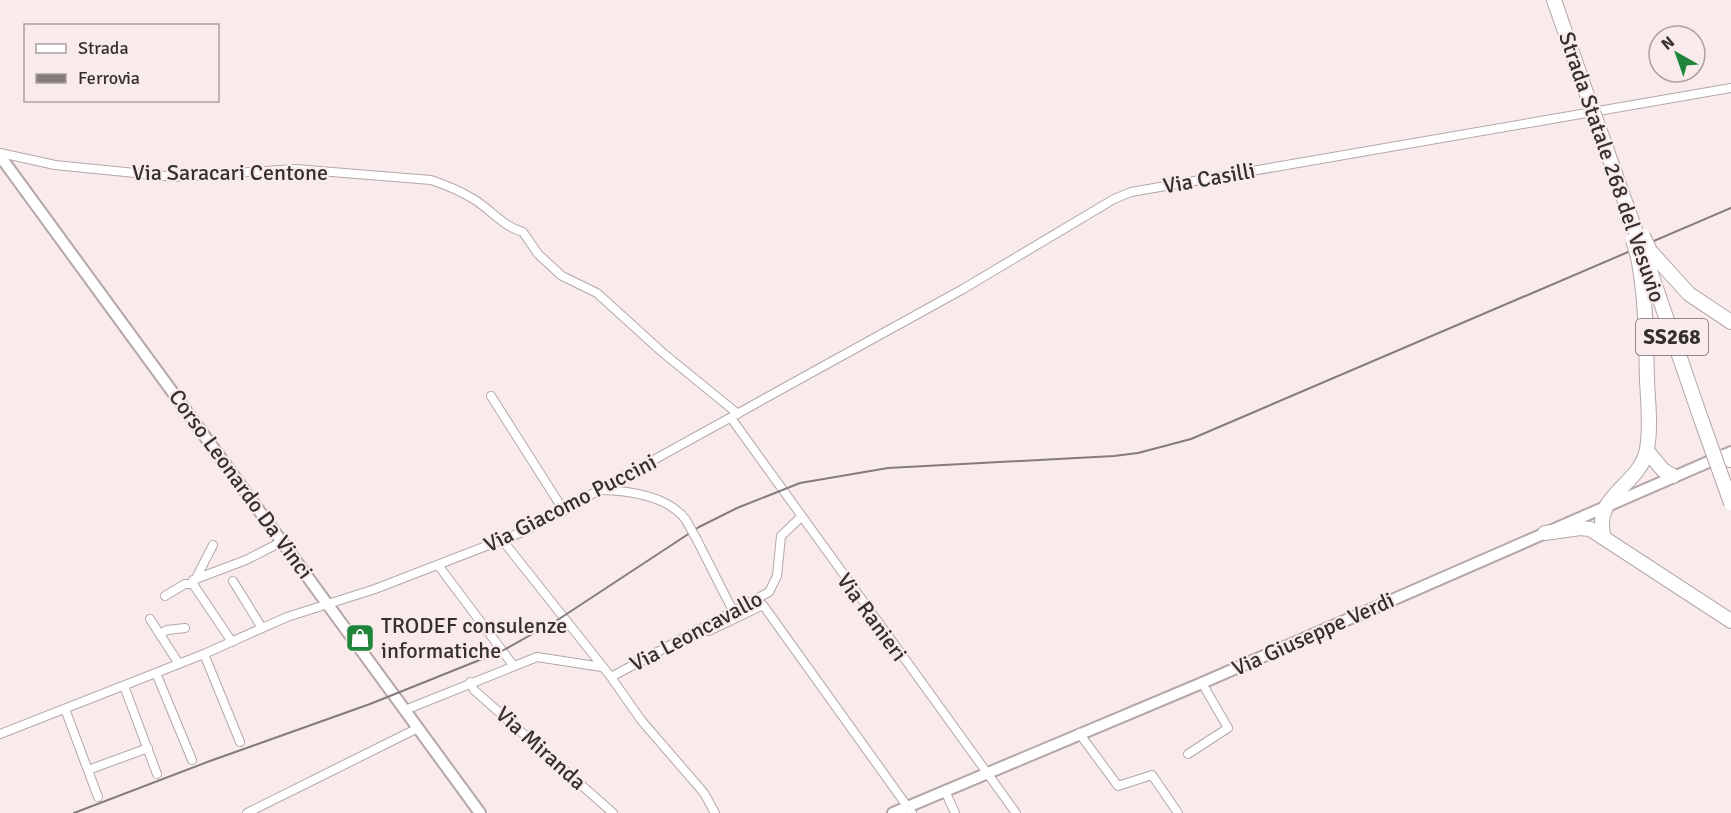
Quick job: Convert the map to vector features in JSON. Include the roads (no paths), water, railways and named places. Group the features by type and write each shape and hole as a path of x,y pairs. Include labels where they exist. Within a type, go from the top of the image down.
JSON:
{"highway":[{"name":"Strada Statale 268 del Vesuvio","path":"1554,0 1638,238"},
{"path":"1604,538 1600,523 1606,505 1629,481 1647,451 1644,254 1638,238 1631,203 1610,159"},
{"name":"Strada Statale 268 del Vesuvio","path":"1644,254 1731,503"},
{"path":"1644,254 1689,294 1731,322"},
{"path":"1647,451 1663,470 1673,476"},
{"path":"1545,533 1580,528 1590,529 1731,621"}],"street":[{"name":"Via Casilli","path":"734,416 963,288 1114,199 1131,192 1731,88"},
{"name":"Via Saracari Centone","path":"0,154 55,165 155,175 208,176 295,169 430,180 442,183 476,200 513,229 523,232 538,254 562,276 597,293 734,416"},
{"name":"Corso Leonardo Da Vinci","path":"0,154 480,813"},
{"path":"491,396 564,511"},
{"name":"Via Giacomo Puccini","path":"0,734 156,674 262,628 503,541 564,511 734,416"},
{"name":"Via Ranieri","path":"734,416 800,518 1016,813"},
{"name":"Via Giuseppe Verdi","path":"892,813 910,809 945,791 1202,683 1673,476 1727,456"},
{"path":"601,490 660,500 672,506 686,520 733,611"},
{"name":"Via Leoncavallo","path":"612,677 769,592 775,584 781,536 800,518"},
{"path":"165,596 185,584 246,560 283,541"},
{"path":"503,541 612,677 641,720 704,793 715,813"},
{"path":"193,582 213,545"},
{"path":"438,566 513,665"},
{"path":"233,581 262,628"},
{"path":"193,582 232,642"},
{"path":"698,629 709,631 763,605 910,809"},
{"path":"150,619 162,633 179,664"},
{"path":"162,633 167,630 185,628"},
{"path":"204,654 240,742"},
{"path":"405,710 513,665 544,657 602,667"},
{"path":"156,674 192,760"},
{"name":"Via Miranda","path":"470,682 474,690 613,813"},
{"path":"1188,754 1228,728 1202,683"},
{"path":"124,686 157,774"},
{"path":"65,709 98,797"},
{"path":"247,813 418,728"},
{"path":"1079,733 1118,786 1152,775 1178,813"},
{"path":"88,770 148,748"},
{"path":"945,791 955,813"}],"railway":[{"path":"74,813 210,761 370,704 502,651 559,619 699,527 737,508 800,483 888,468 1114,456 1138,453 1191,439 1731,208"}],"place":[{"name":"TRODEF consulenze informatiche","path":"360,638"}]}
